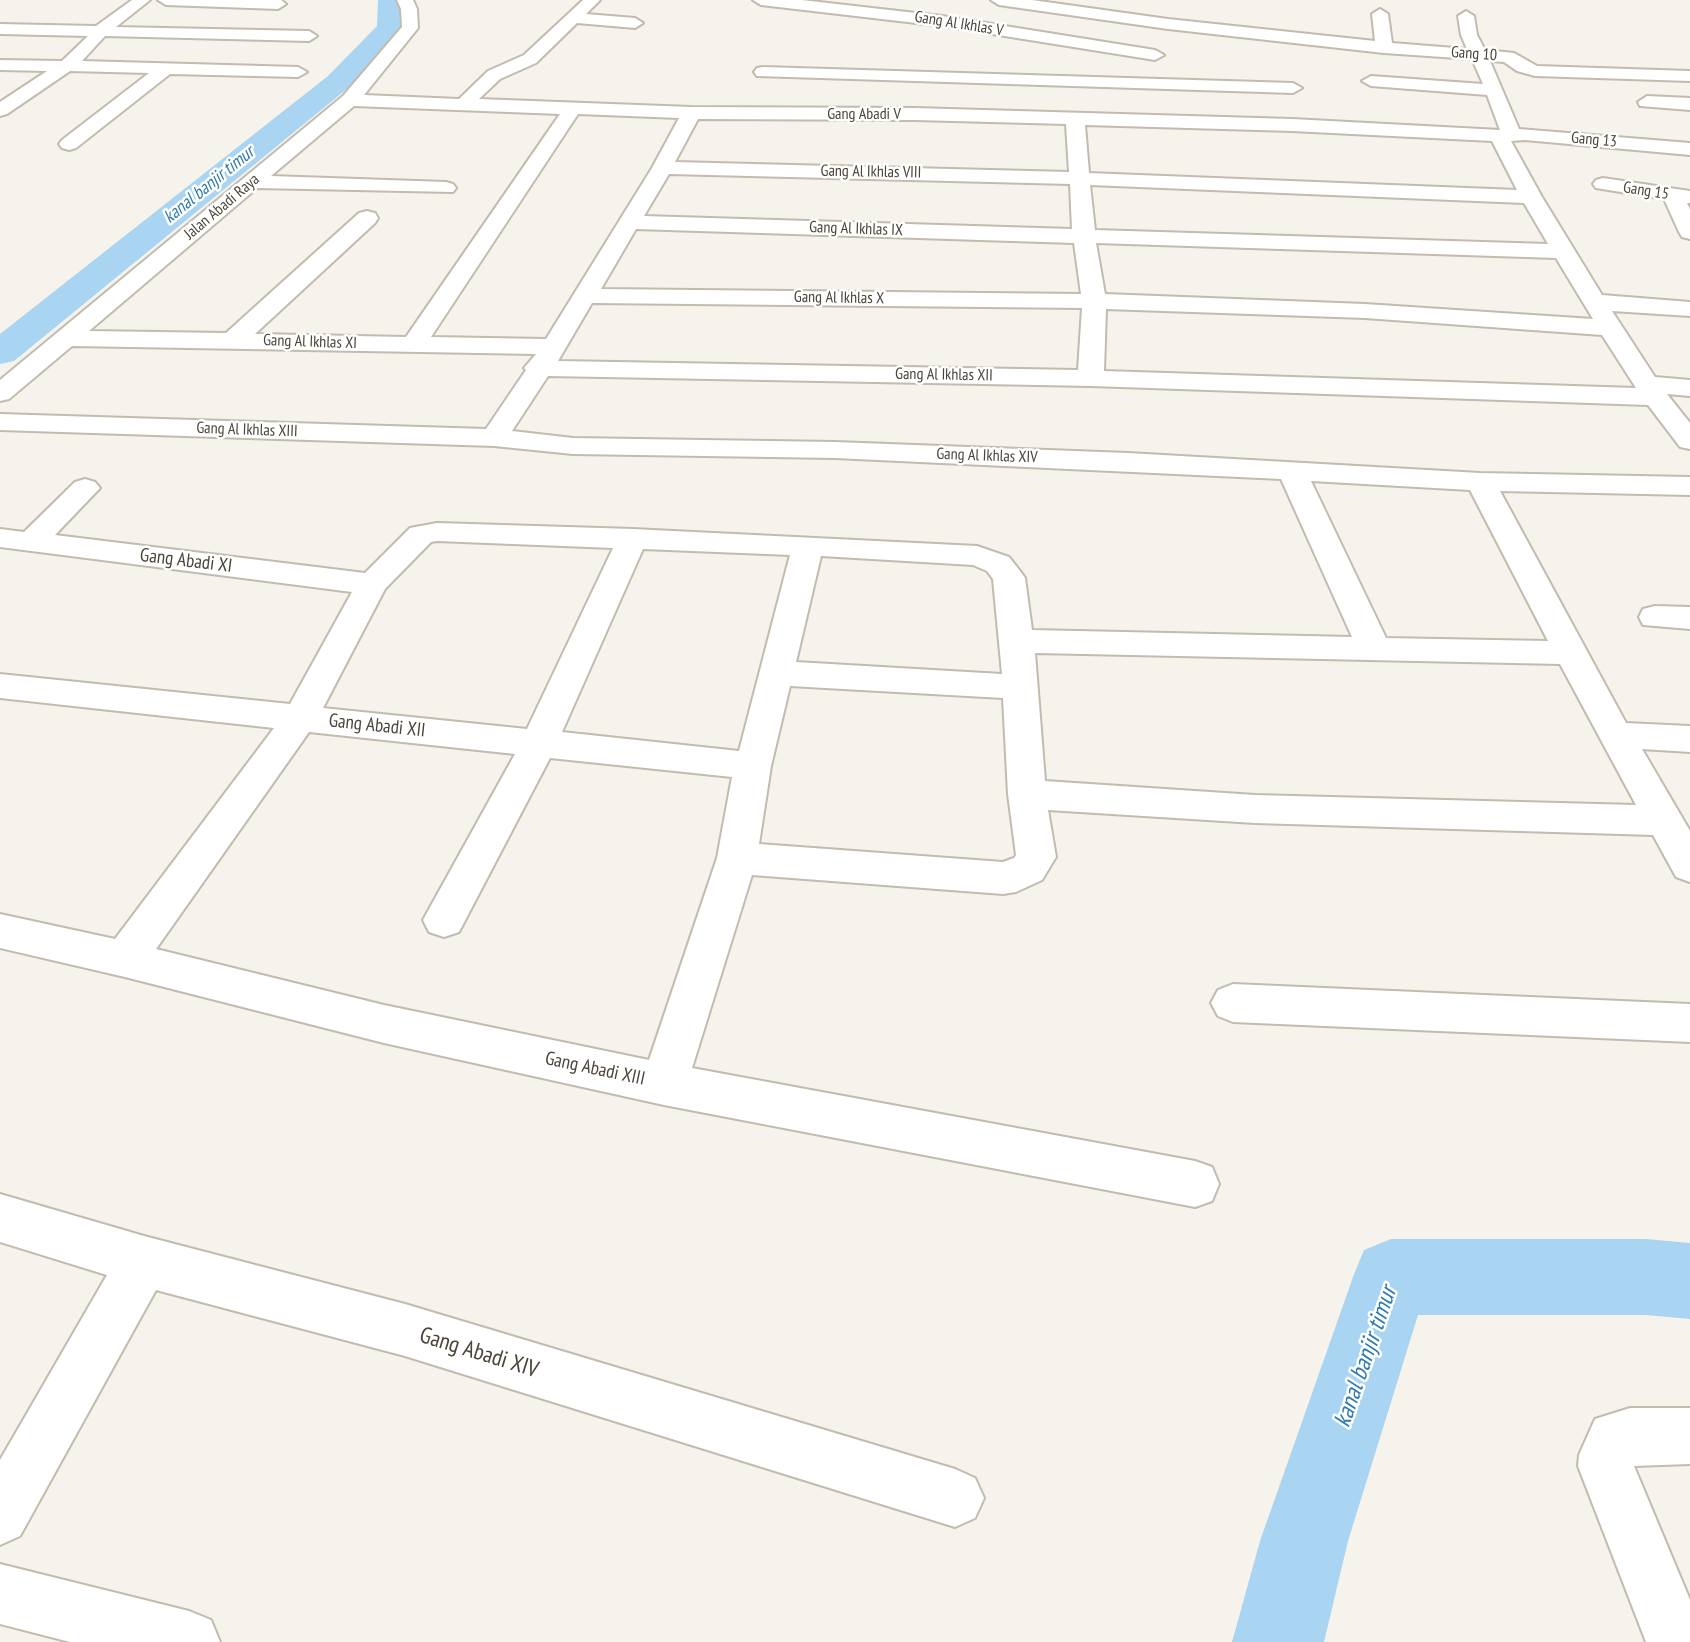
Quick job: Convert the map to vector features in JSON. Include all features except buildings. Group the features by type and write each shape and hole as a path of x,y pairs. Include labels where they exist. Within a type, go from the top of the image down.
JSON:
{"street":[{"path":"0,110 66,66 92,43 101,30 142,0"},
{"path":"166,0 278,4"},
{"name":"Jalan Abadi Raya","path":"0,393 350,100 410,27 409,9 405,0"},
{"path":"464,104 494,75 530,59 593,0"},
{"name":"Gang Al Ikhlas V","path":"761,0 840,7 942,21 1155,55"},
{"name":"Gang 10","path":"999,0 1168,24 1384,48 1514,58 1523,67 1535,71 1690,76"},
{"path":"824,20 840,7"},
{"path":"1380,13 1384,48"},
{"path":"37,30 58,15"},
{"path":"1466,16 1469,35 1480,55 1505,135 1531,197 1562,251 1651,390 1690,441"},
{"path":"573,18 635,23"},
{"path":"929,38 942,21"},
{"path":"0,29 309,36"},
{"path":"762,72 911,69 1292,106 1297,37"},
{"path":"0,65 298,72"},
{"path":"69,144 168,67"},
{"path":"911,69 915,114"},
{"path":"1371,81 1493,90"},
{"name":"Gang Abadi V","path":"350,100 691,113 915,114 1075,121 1292,106"},
{"path":"1647,102 1690,104"},
{"name":"Gang 13","path":"1292,106 1505,135 1690,149"},
{"path":"412,345 573,108"},
{"path":"494,438 537,368 554,346 662,168 691,113"},
{"path":"1075,121 1084,236 1094,301 1091,379"},
{"name":"Gang Al Ikhlas VIII","path":"662,168 1081,178 1531,197"},
{"path":"252,182 446,188"},
{"name":"Gang 15","path":"1603,184 1682,197"},
{"path":"1682,197 1690,232"},
{"path":"234,340 367,218"},
{"name":"Gang Al Ikhlas IX","path":"628,222 1562,251"},
{"name":"Gang Al Ikhlas X","path":"584,296 1094,301 1402,313 1611,328"},
{"path":"1594,302 1690,309"},
{"name":"Gang Al Ikhlas XI","path":"66,338 554,346"},
{"name":"Gang Al Ikhlas XII","path":"537,368 1651,390 1690,388"},
{"name":"Gang Al Ikhlas XIII","path":"0,422 494,438"},
{"name":"Gang Al Ikhlas XIV","path":"494,438 573,446 835,450 1480,482 1690,486"},
{"path":"1293,471 1375,649"},
{"path":"1480,482 1615,735 1690,866"},
{"path":"32,542 85,488"},
{"path":"125,958 300,718 372,584 421,535 437,532 808,545 977,556 998,564 1009,578 1017,641 1027,794 1036,857 1028,869 1016,876 1003,878 737,858"},
{"name":"Gang Abadi XI","path":"0,538 372,584"},
{"path":"444,920 539,743 633,538"},
{"path":"664,1084 737,858 753,766 808,545"},
{"path":"1655,617 1690,618"},
{"path":"1017,641 1571,653"},
{"path":"777,673 1020,687"},
{"name":"Gang Abadi XII","path":"0,686 753,766"},
{"path":"1615,735 1690,739"},
{"path":"1027,794 1255,809 1665,821"},
{"name":"Gang Abadi XIII","path":"0,931 125,958 384,1024 664,1084 1195,1184"},
{"path":"1233,1003 1690,1023"},
{"name":"Gang Abadi XIV","path":"0,1218 144,1261 405,1330 955,1498"},
{"path":"0,1516 144,1261"},
{"path":"1681,1637 1606,1466 1606,1455 1615,1439 1630,1436 1690,1436"},
{"path":"0,1594 189,1642"}],"waterway":[{"name":"kanal banjir timur","path":"0,353 338,82 389,28 390,0"},
{"name":"kanal banjir timur","path":"1278,1642 1304,1541 1391,1277 1646,1277 1690,1281"}]}
